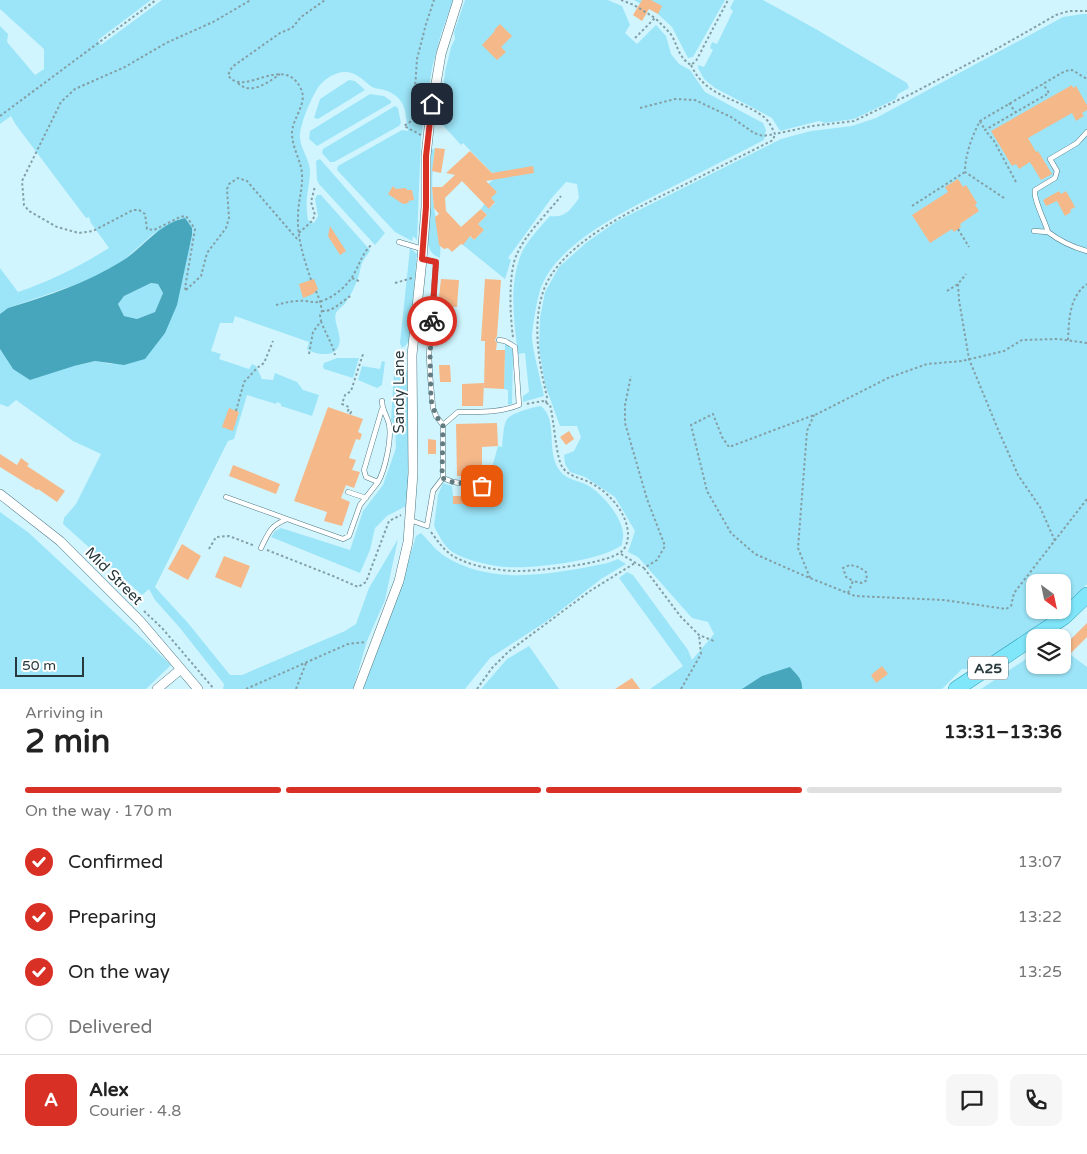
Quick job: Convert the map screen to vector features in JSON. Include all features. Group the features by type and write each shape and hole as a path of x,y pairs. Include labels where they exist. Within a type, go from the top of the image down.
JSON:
{"main road":[{"name":"A25","path":"956,689 1064,617 1087,595"}],"street":[{"name":"Sandy Lane","path":"358,689 399,581 408,542 413,473 412,355 422,259 428,135 440,54 458,0"},
{"name":"Mid Street","path":"0,494 60,541 140,620 198,689"},
{"path":"157,689 181,669"}],"lane":[{"path":"1087,132 1077,144 1050,159 1057,171 1055,178 1035,190 1034,196 1044,217 1048,232 1060,242 1087,252"},
{"path":"1034,231 1048,232"},
{"path":"399,242 422,248"},
{"path":"410,520 427,526 433,491 442,478 443,425 433,408 430,375 436,262 422,259"},
{"path":"443,425 458,412 489,412 507,410 519,406 515,348 505,340 499,340"},
{"path":"378,482 366,477 364,470 382,409 382,402"},
{"path":"226,497 343,539 349,536 360,505 382,476 389,441 389,424 382,409"},
{"path":"442,478 453,482 482,486"},
{"path":"348,492 366,498"},
{"path":"261,548 269,531 275,524 287,520"}],"path":[{"path":"0,116 156,0"},
{"path":"251,0 213,22 166,43 125,66 75,89 62,102 22,180 24,205 29,211 57,227 79,233 93,231 133,210 140,210 145,214 147,229 154,230 186,216 195,229 186,290 201,276 207,254 226,228 229,218 227,189 234,179 238,178 247,181 300,242"},
{"path":"280,74 269,82 254,88 245,88 232,80 228,74 232,67 280,33 292,28 301,17 325,0"},
{"path":"428,135 421,135 404,126 413,117 419,51 434,0"},
{"path":"546,402 547,397 538,353 538,317 543,292 559,264 576,247 625,215 773,140 775,134 766,118 712,90 700,81 691,65 684,60 665,27 655,18 634,5 621,0"},
{"path":"691,65 696,61 728,0"},
{"path":"640,108 675,99 695,100 731,117 754,133 763,136 812,126 854,121 992,52 1056,15 1069,11 1087,11"},
{"path":"635,38 655,18"},
{"path":"965,172 965,164 973,134 980,122 1065,71 1072,70 1087,79"},
{"path":"237,83 280,74 294,80 301,88 304,96 292,132 302,174 298,234 311,280"},
{"path":"986,130 1049,93 1043,84"},
{"path":"1010,103 1016,113"},
{"path":"980,122 994,141 1016,182"},
{"path":"965,172 1004,198"},
{"path":"912,206 965,172"},
{"path":"298,234 312,221 315,215 312,202 315,186"},
{"path":"515,348 511,320 514,263 518,252 531,233 561,196"},
{"path":"958,229 969,247"},
{"path":"276,305 302,300 312,303 333,295 351,278 363,254 371,245"},
{"path":"947,291 958,284 966,274"},
{"path":"351,278 361,282"},
{"path":"395,283 407,278 419,278"},
{"path":"958,284 959,300 970,359 1018,475 1040,508 1055,541"},
{"path":"1068,340 1070,315 1076,294 1087,284"},
{"path":"316,291 322,311 320,321 333,344 335,355"},
{"path":"322,311 325,312 352,296"},
{"path":"309,354 314,332 320,321"},
{"path":"1087,342 1058,339 1022,340 1004,351 970,359 927,364 888,378 814,415 729,447 722,438 713,414 691,425 707,491 730,533 756,554 856,596 944,600 1006,609 1011,606 1014,593 1087,499"},
{"path":"236,411 244,382 264,363 273,341"},
{"path":"350,414 351,412 348,411 349,407 342,404 345,395 351,391 363,354"},
{"path":"631,376 625,405 625,423 647,499 665,546 657,560 644,568"},
{"path":"427,526 444,550 461,560 498,570 515,571 558,568 599,560 620,553 626,547 628,537 627,526 612,498 589,482 568,475 561,466 550,405 543,400 519,406"},
{"path":"810,578 798,548 807,431 814,415"},
{"path":"209,549 216,537 229,536 333,576 358,588 366,582 389,521 400,515 410,520"},
{"path":"620,553 644,568 681,617 699,635 714,641"},
{"path":"476,689 492,668 508,652 590,591 635,563"},
{"path":"850,565 866,572 867,580 862,583 853,581 846,577 842,568 850,565"},
{"path":"848,594 853,581"},
{"path":"681,689 701,654 699,635"},
{"path":"246,689 348,644 375,641"},
{"path":"296,689 306,663"}],"shaded area":[{"path":"0,0 151,0 98,40 101,45 162,0 453,0 432,68 421,138 417,240 413,236 412,241 395,232 337,170 338,166 402,130 408,131 402,102 394,94 372,87 350,72 335,74 328,78 320,85 313,96 300,133 302,147 310,167 307,203 308,220 314,223 318,216 315,199 317,195 321,195 370,250 362,263 351,293 336,313 335,317 340,341 336,350 330,354 314,352 307,349 309,342 235,316 233,323 220,323 211,351 221,354 219,359 249,369 252,364 256,366 262,379 273,380 275,373 297,382 303,390 319,395 312,416 281,406 277,402 276,404 247,395 234,439 228,441 155,587 188,623 230,675 242,675 345,631 356,624 369,588 398,539 385,600 367,641 353,689 223,689 224,684 180,628 155,600 149,589 142,595 63,524 64,518 76,504 101,454 73,441 16,400 8,407 0,404 0,349 13,369 74,366 95,361 111,364 145,359 192,235 180,219 153,234 124,260 89,280 8,308 0,314 0,268 18,292 65,273 109,248 91,223 89,217 86,218 11,116 0,124 0,26 8,34 7,42 35,75 44,69 44,49 0,9"},
{"path":"465,0 608,0 622,6 630,25 625,33 637,44 656,25 666,36 671,54 679,64 690,70 705,92 763,123 766,130 764,140 617,216 576,243 559,259 547,276 539,294 532,331 533,349 544,396 523,402 523,396 529,392 525,353 518,354 513,305 514,280 520,257 533,236 550,216 564,214 579,198 577,184 566,182 550,200 508,258 511,260 505,279 463,245 467,234 474,240 483,231 478,224 487,215 481,209 485,203 490,208 495,203 491,198 488,184 496,177 463,143 461,145 440,122 445,72 451,47 455,39 454,32"},
{"path":"634,0 725,0 693,57 688,58 672,27 658,14"},
{"path":"734,0 763,0 907,83 909,88 898,94 896,99 854,119 825,123 819,121 780,131 772,118 715,88 704,79 698,68 698,65 704,67 713,50 710,48 712,42 717,44 733,11 730,8"},
{"path":"1087,14 1087,584 1071,601 1071,574 1026,574 1026,619 1048,619 1033,629 1026,629 1026,634 970,669 962,669 942,689 650,689 683,666 619,578 627,572 633,575 688,650 692,660 714,634 708,622 692,618 638,557 628,552 635,531 615,497 585,477 570,472 565,464 564,455 574,451 581,437 577,426 560,426 545,385 539,348 540,318 545,292 559,267 587,242 617,221 781,139 811,131 852,126 876,118 1063,17"},
{"path":"349,80 355,81 365,90 318,119 314,118 320,99"},
{"path":"370,94 384,96 391,103 317,146 309,139 310,131"},
{"path":"395,106 398,108 401,123 399,126 334,162 330,162 322,153 323,149"},
{"path":"435,148 432,192 440,238 440,258 430,250 427,238 430,155 431,150"},
{"path":"320,159 385,233 375,245 319,184 316,161"},
{"path":"185,218 192,228 177,305 165,333 145,359 124,365 95,361 30,380 13,369 0,349 0,314 8,308 66,288 109,269 130,256 159,231 175,221","holes":["151,283 158,284 163,293 155,312 137,319 124,316 118,304 124,296"]},
{"path":"410,248 417,254 409,341 402,348 400,343"},
{"path":"151,283 158,284 163,293 155,312 137,319 124,316 118,304 123,296"},
{"path":"505,343 512,349 513,354 512,404 508,405 508,390 504,389"},
{"path":"337,358 359,358 353,378 324,369 324,363"},
{"path":"382,361 385,362 382,385 377,388 358,380 362,366 380,369"},
{"path":"403,365 407,372 409,468 406,506 387,516 375,528 370,550 360,573 271,537 275,531 281,528 350,550 363,511 383,485 396,448 395,426 391,420 394,372 395,366"},
{"path":"541,406 549,420 553,455 560,471 569,478 593,488 610,506 622,527 622,545 612,551 583,560 533,567 485,564 470,560 451,551 434,526 438,495 443,483 452,486 453,496 494,503 493,464 498,446 502,447 507,419 528,409"},
{"path":"0,512 29,533 171,665 146,689 0,689"},
{"path":"421,533 446,557 484,572 505,575 547,573 608,563 618,559 626,564 601,579 547,621 490,658 465,689 362,689 405,573 416,536"},
{"path":"529,646 559,689 481,689 507,659"},
{"path":"1071,655 1087,667 1087,689 981,689 1026,659 1026,674 1071,674"},
{"path":"790,667 800,679 802,689 742,689 762,676"}],"building":[{"path":"642,0 651,0 662,6 658,14 649,9 642,21 633,15"},
{"path":"500,24 512,36 501,47 506,52 497,60 482,45"},
{"path":"1072,85 1073,88 1076,86 1087,105 1087,110 1082,113 1084,116 1076,121 1072,113 1028,138 1052,174 1041,180 1030,162 1019,169 1016,164 1012,166 991,131"},
{"path":"435,148 445,149 441,173 432,171"},
{"path":"470,151 492,173 533,166 534,173 486,181 497,192 491,198 495,202 489,209 462,181 445,198 446,211 461,227 481,209 487,215 478,224 484,230 474,240 470,236 463,245 461,244 452,252 448,248 444,249 439,245 435,217 439,214 434,208 432,187 442,187 455,175 446,173"},
{"path":"958,179 963,187 966,185 977,203 975,205 979,211 960,224 961,227 954,232 952,229 930,243 912,215 948,192 945,187"},
{"path":"393,186 396,189 406,188 407,190 412,190 414,200 403,204 388,194"},
{"path":"1059,191 1061,194 1066,191 1075,207 1065,216 1057,201 1046,206 1043,200"},
{"path":"330,226 346,251 340,255 328,236"},
{"path":"314,279 318,289 313,294 303,298 299,284"},
{"path":"441,279 459,280 457,307 438,306"},
{"path":"485,279 501,280 497,336 495,340 497,343 496,350 505,350 504,389 484,388 485,341 481,341"},
{"path":"439,365 450,365 451,382 440,382"},
{"path":"484,383 483,406 462,406 462,384"},
{"path":"328,407 363,419 358,432 362,434 360,440 356,439 349,458 356,460 352,470 360,472 354,488 346,485 341,498 350,502 342,526 324,521 327,512 294,501"},
{"path":"229,408 239,412 233,431 222,427"},
{"path":"497,423 498,446 482,447 482,467 464,467 464,476 457,476 456,424"},
{"path":"569,431 574,439 566,445 560,437"},
{"path":"428,439 436,440 436,454 428,454"},
{"path":"0,454 17,465 21,458 29,464 27,466 65,491 57,502 0,467"},
{"path":"233,465 280,484 276,494 229,476"},
{"path":"453,496 494,496 494,504 453,504"},
{"path":"182,544 201,556 188,580 168,569"},
{"path":"224,556 250,566 241,588 215,577"},
{"path":"1087,623 1087,637 1071,653 1071,639"},
{"path":"882,666 888,674 876,683 871,675"},
{"path":"632,678 640,689 615,689"}],"way so far":[{"path":"432,321 430,355 431,400 436,416 443,425 442,478 453,482 482,486"}],"route":[{"path":"432,104 426,156 426,207 422,238 422,259 436,262 432,321"}]}
